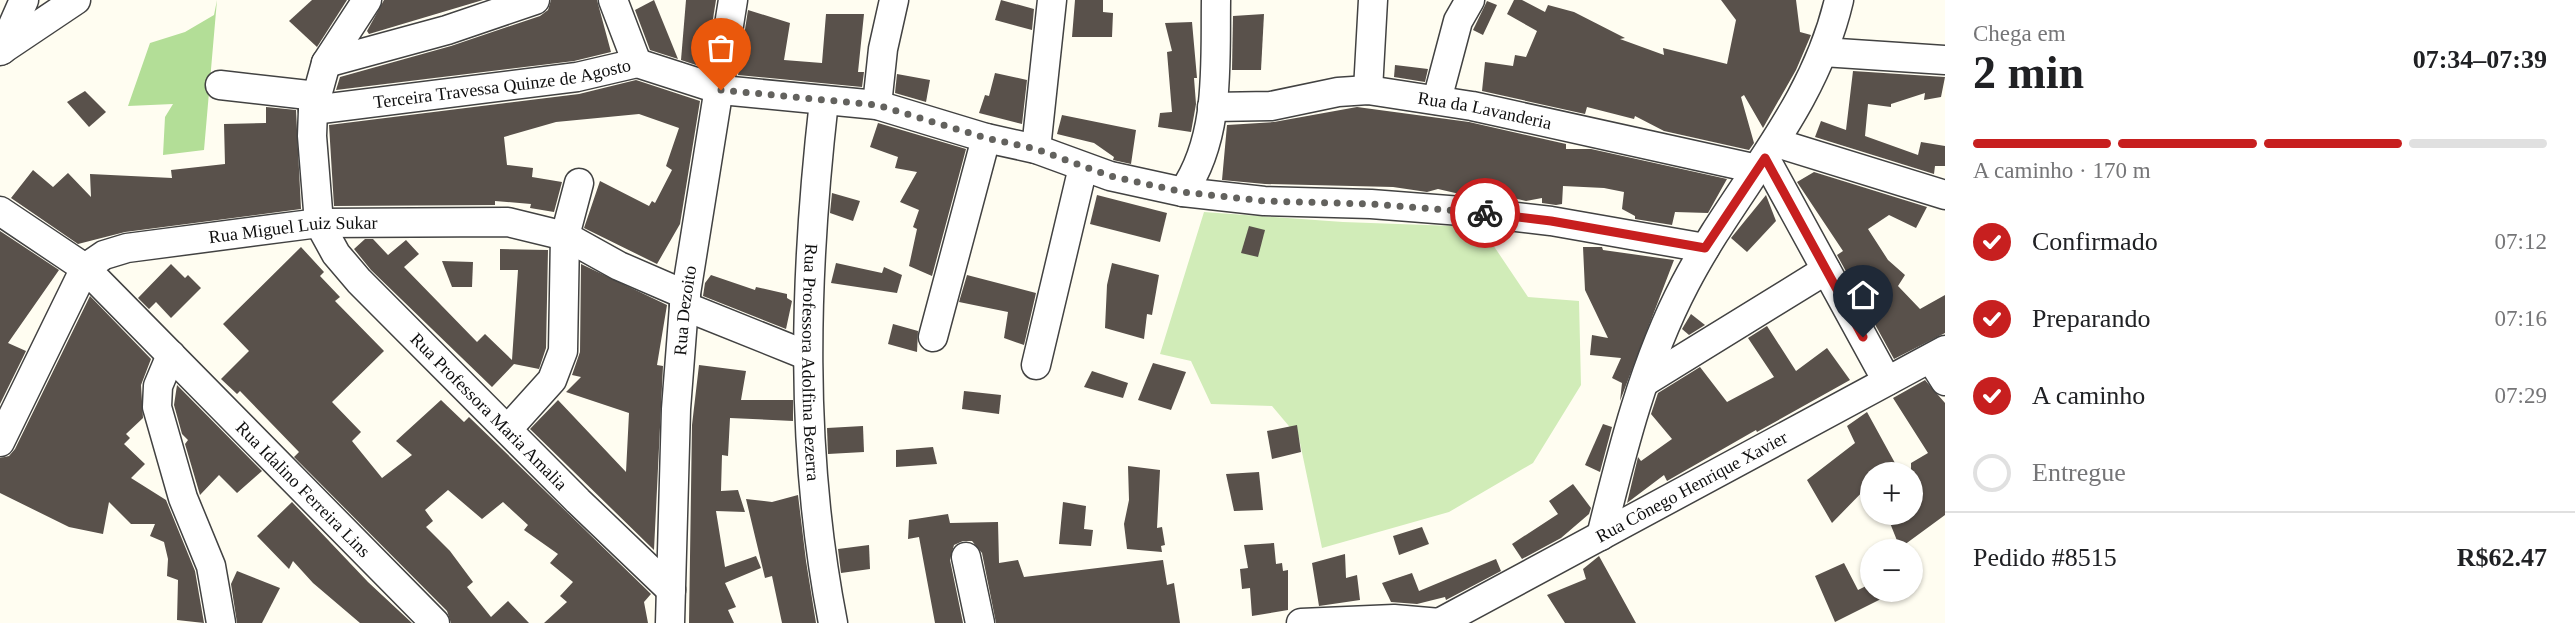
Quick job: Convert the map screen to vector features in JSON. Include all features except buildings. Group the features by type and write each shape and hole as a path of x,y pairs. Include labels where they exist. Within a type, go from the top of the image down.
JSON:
{"street":[{"path":"1,51 23,0"},
{"path":"1,51 76,0"},
{"path":"319,223 312,136 315,103 326,63 367,0"},
{"path":"326,63 447,30 535,0"},
{"path":"613,0 637,63"},
{"name":"Rua Dezoito","path":"670,623 677,396 685,300 721,90 733,0"},
{"path":"877,105 881,61 894,0"},
{"path":"1036,149 1052,0"},
{"path":"1183,192 1206,150 1212,107 1216,0"},
{"path":"1368,90 1373,0"},
{"path":"1437,100 1458,21 1470,0"},
{"path":"1601,536 1617,468 1670,316 1705,248 1766,157 1807,88 1823,52 1839,0"},
{"path":"1823,52 1945,60"},
{"name":"Terceira Travessa Quinze de Agosto","path":"219,85 315,103 577,77 637,63 721,90 877,105 986,138 1036,149 1083,167 1183,192 1474,212 1551,221 1705,248"},
{"name":"Rua da Lavanderia","path":"1212,107 1271,106 1338,92 1368,90 1766,157 1945,195"},
{"name":"Rua Professora Adolfina Bezerra","path":"824,101 813,211 806,355 814,505 834,623"},
{"path":"933,337 986,138"},
{"path":"1766,157 1887,381"},
{"path":"1036,365 1083,167"},
{"path":"508,429 560,367 563,351 565,236 579,183"},
{"name":"Rua Idalino Ferreira Lins","path":"0,211 85,268 435,623"},
{"name":"Rua Miguel Luiz Sukar","path":"85,268 104,255 127,248 319,223 508,222 565,236 685,300 806,355"},
{"name":"Rua Professora Maria Amalia","path":"319,223 336,254 359,281 671,590"},
{"path":"0,442 85,268"},
{"path":"1646,381 1826,270"},
{"path":"171,355 158,386 157,407 183,498 211,566 222,623"},
{"name":"Rua Cônego Henrique Xavier","path":"1440,623 1887,381 1940,363"},
{"path":"966,557 979,623"},
{"path":"1301,623 1394,619 1440,623"}],"green space":[{"path":"217,0 204,150 163,155 165,117 173,104 128,106 150,43 185,32 214,15"},
{"path":"1204,212 1343,222 1481,227 1528,297 1579,301 1581,385 1533,463 1449,512 1322,548 1299,438 1272,406 1211,404 1191,361 1160,354"}],"way so far":[{"path":"721,90 877,105 986,138 1036,149 1110,176 1183,192 1264,201 1371,204 1485,213"}],"route":[{"path":"1485,213 1551,221 1705,248 1765,158 1863,337"}]}
